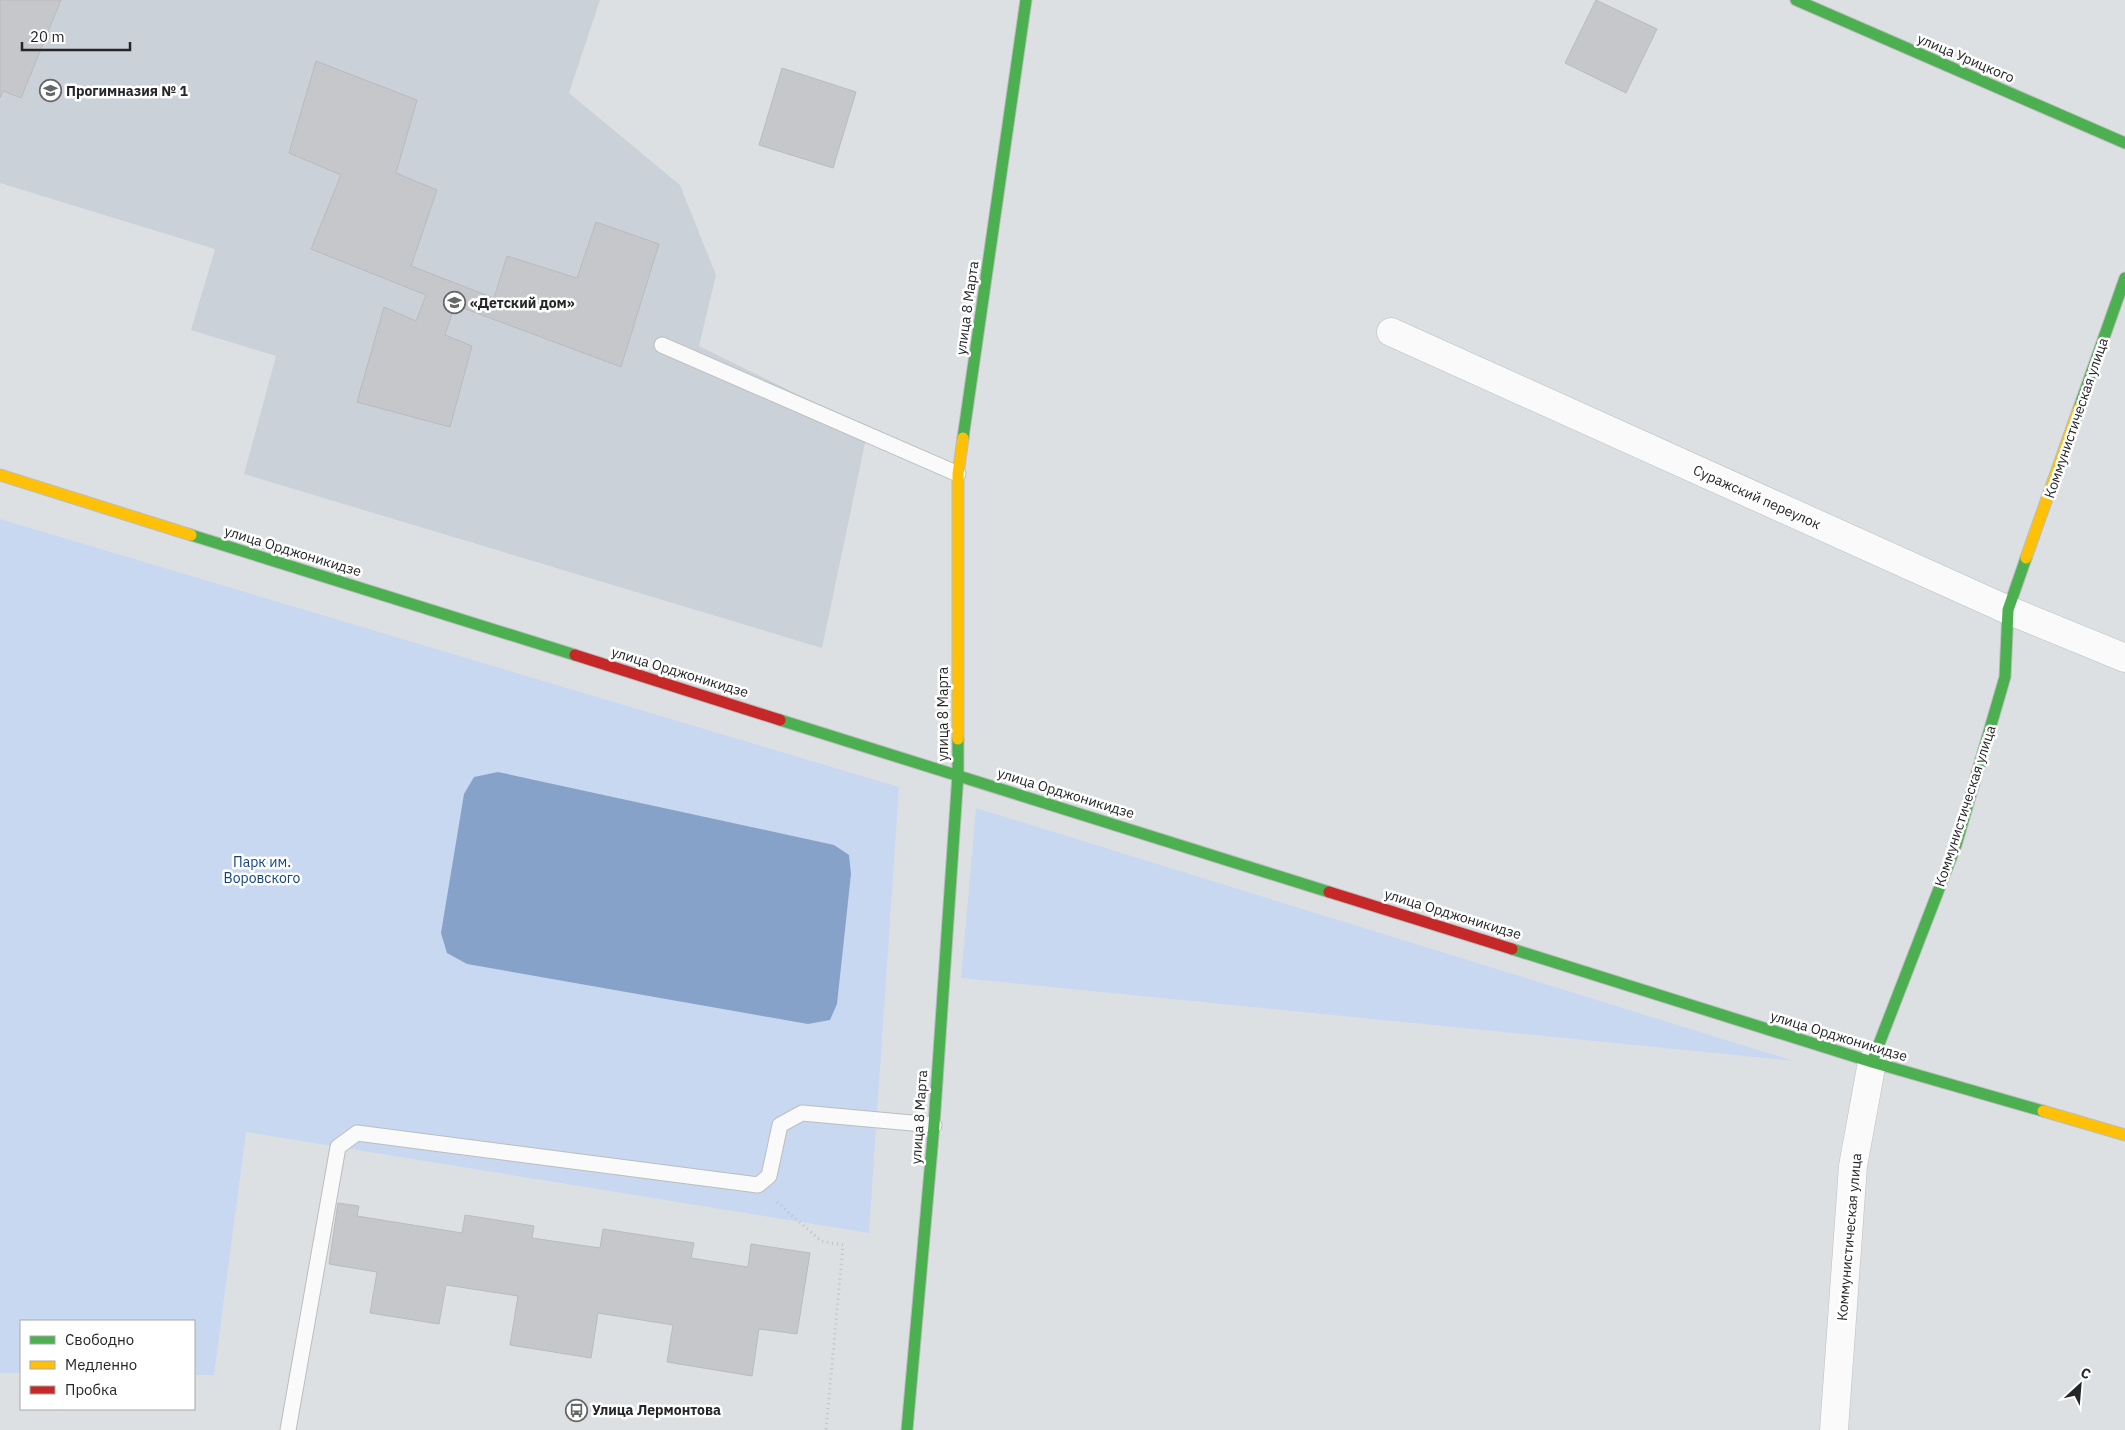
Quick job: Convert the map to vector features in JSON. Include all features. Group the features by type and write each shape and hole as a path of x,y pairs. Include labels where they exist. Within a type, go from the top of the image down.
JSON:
{"street":[{"name":"улица 8 Марта","path":"907,1430 934,1125 958,774 958,474 1026,0"},
{"name":"улица Урицкого","path":"1796,0 2125,143"},
{"name":"Коммунистическая улица","path":"1834,1430 1853,1166 1872,1062 1956,845 2005,677 2008,610 2125,278"},
{"name":"Суражский переулок","path":"1391,332 2008,610 2125,658"},
{"name":"улица Орджоникидзе","path":"0,475 1872,1062 2125,1135"}],"lane":[{"path":"662,345 958,474"},
{"path":"288,1430 338,1146 357,1133 758,1185 769,1176 780,1125 802,1113 934,1125"}],"path":[{"path":"758,1185 820,1241 843,1245 826,1430"}],"shaded area":[{"name":"«Детский дом»","path":"0,0 600,0 569,93 680,185 716,275 699,346 868,429 822,648 244,474 276,356 191,330 215,249 0,183"},
{"path":"498,772 834,845 849,855 851,874 837,1004 830,1020 808,1024 467,964 447,953 441,933 464,794 474,777"}],"green space":[{"name":"Парк им. Воровского","path":"0,519 899,787 869,1233 246,1132 214,1375 195,1375 195,1320 20,1320 20,1373 0,1373"},
{"path":"976,808 1794,1061 961,978"}],"building":[{"path":"0,0 61,0 21,98 3,91 0,98"},
{"path":"1596,0 1657,29 1626,93 1565,63"},
{"path":"316,61 417,100 396,173 437,190 411,266 494,298 507,256 577,278 596,222 659,244 621,367 455,305 445,335 472,346 450,427 357,402 384,307 416,321 426,295 311,249 341,175 289,153"},
{"path":"782,68 856,92 833,168 759,145"},
{"path":"338,1203 359,1206 357,1216 462,1233 465,1215 534,1226 532,1238 600,1248 603,1229 694,1243 691,1258 748,1267 751,1244 810,1253 797,1334 759,1329 752,1376 667,1362 673,1325 598,1313 591,1358 510,1345 518,1296 446,1285 439,1324 370,1313 377,1272 329,1264"}],"traffic: fast":[{"path":"963,438 1026,0"},
{"path":"1796,0 2125,143"},
{"path":"2079,408 2125,278"},
{"path":"191,535 575,655"},
{"path":"1872,1062 1956,845 2005,677 2008,610 2026,558"},
{"path":"780,720 1329,892"},
{"path":"907,1430 934,1125 958,774 958,739"},
{"path":"1512,949 1872,1062 2043,1111"}],"traffic: slow":[{"path":"2026,558 2079,408"},
{"path":"958,739 958,474 963,438"},
{"path":"0,475 191,535"},
{"path":"2043,1111 2125,1135"}],"traffic: jam":[{"path":"575,655 780,720"},
{"path":"1329,892 1512,949"}],"place":[{"name":"Прогимназия № 1","path":"50,91"},
{"name":"«Детский дом»","path":"454,303"},
{"name":"Улица Лермонтова","path":"576,1410"}]}
